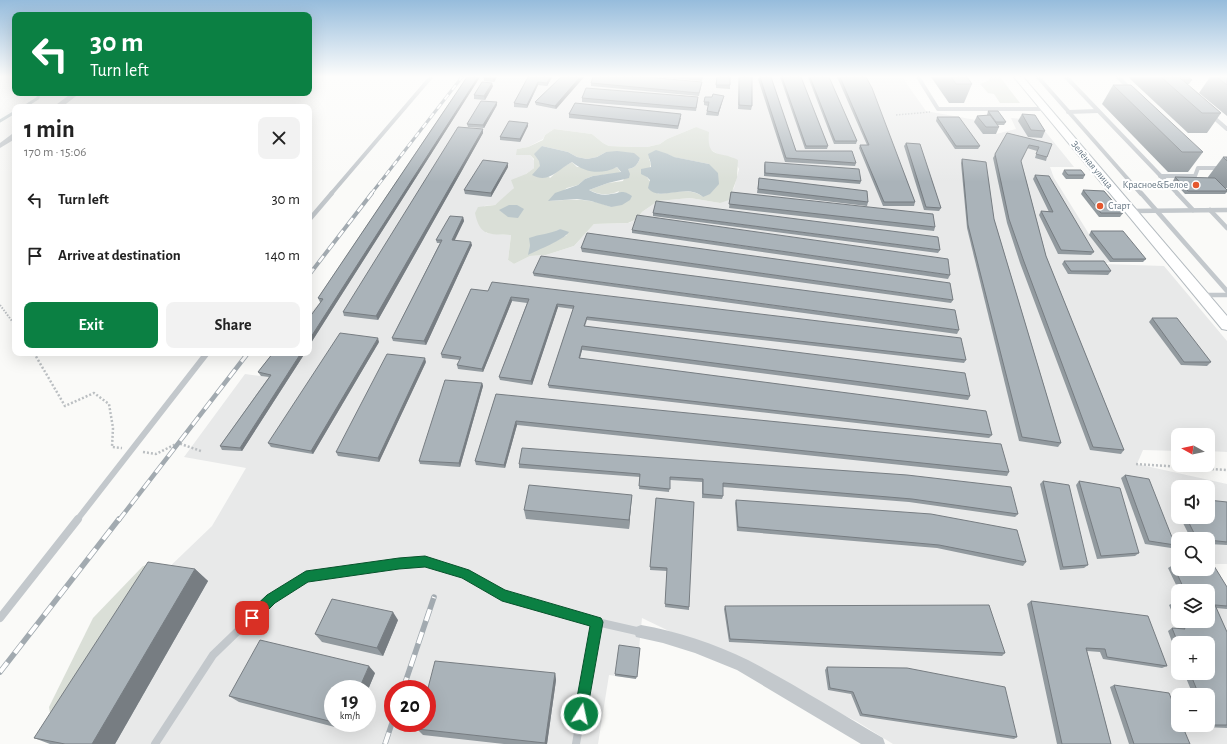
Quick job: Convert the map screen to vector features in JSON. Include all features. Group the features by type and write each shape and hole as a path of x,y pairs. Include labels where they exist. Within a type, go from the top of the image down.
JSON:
{"main road":[{"name":"Зелёная улица","path":"1047,112 1227,325"}],"street":[{"path":"0,146 12,138"},
{"path":"641,632 662,636 694,646 742,665 877,744"}],"lane":[{"path":"312,216 401,112"},
{"path":"1068,112 1076,112"},
{"path":"1068,112 1227,291"},
{"path":"1099,112 1193,210"},
{"path":"1209,114 1227,129"},
{"path":"1160,176 1195,176 1198,168 1227,168"},
{"path":"1210,210 1227,228"},
{"path":"1131,211 1227,210"},
{"path":"1202,295 1227,295"},
{"path":"0,618 205,356"},
{"path":"155,744 213,655 271,599 306,577 399,563 425,562 464,574 502,595 597,622 641,632"},
{"path":"576,744 597,622"}],"path":[{"path":"896,115 931,112"},
{"path":"0,305 12,321"},
{"path":"36,356 65,406 94,392 109,404 113,428 112,447 156,454 178,443 201,451"},
{"path":"1136,464 1227,470"}],"shaded area":[{"path":"447,112 930,112 987,122 996,134 1016,129 1011,118 1036,120 1074,167 1050,167 1054,178 1089,234 1121,234 1143,262 1110,262 1103,264 1164,266 1227,341 1227,452 1215,451 1215,428 1171,428 1171,451 1143,450 1137,464 1209,480 1171,480 1171,524 1215,524 1215,481 1227,484 1227,564 1215,564 1215,532 1171,532 1171,576 1213,576 1227,598 1227,744 893,744 856,721 642,618 636,679 609,675 598,744 56,744 162,574 212,526 246,468 184,457 245,374 261,376 276,356 312,356 312,311 320,302","holes":["696,127 708,141 710,149 719,155 732,157 739,169 734,188 720,203 690,198 658,201 642,212 637,219 629,223 594,224 574,246 546,255 530,256 514,264 508,260 511,235 486,233 484,206 495,205 509,194 526,174 534,168 534,160 530,155 517,154 517,149 528,147 543,139 545,135 554,129 592,134 609,146 647,147 660,144 667,139"]},
{"path":"696,127 709,132 710,147 713,151 738,160 737,178 729,200 720,203 690,198 658,201 642,212 637,219 628,223 594,224 574,246 546,255 530,256 514,264 508,260 511,235 487,233 477,221 475,213 478,207 495,205 514,188 511,180 526,174 534,168 534,159 530,155 516,155 517,149 528,147 543,140 545,135 554,129 592,134 609,146 647,147 660,144 667,139","holes":["542,146 568,152 577,157 587,159 597,157 606,152 640,158 633,168 628,169 623,181 608,183 589,190 604,194 612,194 619,191 611,207 596,202 580,200 549,201 567,188 578,185 585,179 593,176 621,173 617,167 577,167 572,162 561,168 550,178 541,166 540,160","668,154 673,157 709,164 703,197 687,191 658,194 647,177 651,164 649,159","560,229 567,235 529,252 530,245"]},
{"path":"542,146 568,152 577,157 587,159 597,157 606,152 617,151 634,153 640,158 633,168 628,169 630,174 629,178 608,183 589,190 603,195 624,192 632,196 630,200 622,205 611,207 591,201 577,199 548,201 555,193 578,185 585,179 593,176 621,172 617,167 611,170 599,172 588,171 572,162 553,175 543,178 538,177 532,175 540,166 539,161 534,154"},
{"path":"656,150 674,157 709,164 718,173 719,184 710,194 703,197 689,191 659,194 653,192 648,188 650,180 641,174 641,169 651,167 648,154"},
{"path":"509,205 517,205 524,209 518,218 508,217 499,210"},
{"path":"560,229 569,232 556,241 528,255 530,245 529,238"},
{"path":"157,563 162,574 55,744 49,707 93,618 143,566"}],"building":[{"path":"444,112 456,112 312,335 312,314 323,299 318,298"},
{"path":"474,112 491,112 483,125 467,124"},
{"path":"570,112 659,112 681,114 678,126 569,114"},
{"path":"771,112 783,112 796,151 852,151 856,163 786,158"},
{"path":"794,112 815,112 828,146 806,146"},
{"path":"824,112 844,112 857,141 835,141"},
{"path":"855,112 881,112 915,202 884,202 860,145 869,145"},
{"path":"989,112 999,112 1006,122 996,122"},
{"path":"1141,112 1160,112 1203,152 1182,152"},
{"path":"1201,112 1221,113 1202,113"},
{"path":"1022,114 1035,115 1045,131 1031,130"},
{"path":"990,115 999,127 986,127 977,116"},
{"path":"937,117 959,117 980,146 956,146"},
{"path":"509,121 528,123 520,139 500,137"},
{"path":"458,127 483,129 376,316 343,312"},
{"path":"1007,133 1052,144 1047,157 1036,154 1039,147 1029,145 1021,161 1046,256 1124,450 1093,447 1023,259 1009,219 995,154"},
{"path":"906,143 920,144 941,208 926,207"},
{"path":"962,159 986,162 994,219 1061,443 1022,437 968,225"},
{"path":"483,160 508,163 491,193 464,190"},
{"path":"765,162 859,169 861,181 765,173"},
{"path":"1064,170 1081,170 1085,175 1068,175"},
{"path":"1035,175 1049,176 1094,252 1061,250 1041,211 1053,212"},
{"name":"Красное&Белое","path":"1175,177 1215,178 1227,191 1188,191"},
{"path":"759,178 867,191 868,202 758,189"},
{"name":"Старт","path":"1083,190 1104,191 1123,213 1101,213"},
{"path":"731,192 933,214 935,227 729,204"},
{"path":"656,201 938,237 940,250 653,213"},
{"path":"637,215 948,259 950,275 632,230"},
{"path":"450,216 463,217 452,240 471,242 424,341 392,338 442,240 436,240"},
{"path":"1091,231 1123,231 1146,259 1113,259"},
{"path":"587,233 950,283 953,300 581,248"},
{"path":"541,256 955,310 959,330 533,273"},
{"path":"1064,261 1104,261 1111,271 1071,271"},
{"path":"492,282 961,338 966,360 587,317 584,326 965,373 970,396 582,346 579,358 986,411 992,435 548,385 574,306 557,304 531,381 499,377 529,299 511,297 482,369 457,365 461,357 441,354 471,289 488,291"},
{"path":"1152,318 1177,318 1211,362 1184,362"},
{"path":"340,333 378,338 311,451 268,443"},
{"path":"387,354 425,358 378,458 336,452"},
{"path":"271,356 299,356 240,448 220,446 271,375 258,372"},
{"path":"445,380 482,383 459,463 419,461"},
{"path":"496,394 1001,444 1009,472 516,421 504,465 475,461"},
{"path":"522,448 907,475 1011,487 1018,514 912,499 723,483 723,496 703,494 703,479 670,477 670,489 639,486 640,474 519,464"},
{"path":"1125,475 1149,479 1171,535 1171,544 1149,541"},
{"path":"1043,481 1069,485 1088,565 1063,567"},
{"path":"1079,481 1120,488 1139,553 1101,556"},
{"path":"529,485 632,495 629,520 524,510"},
{"path":"656,498 694,502 689,607 665,604 667,568 650,567"},
{"path":"736,500 931,514 1017,530 1026,562 939,545 738,527"},
{"path":"1215,501 1227,502 1227,542 1215,541 1215,532 1194,532 1190,524 1215,524"},
{"path":"148,562 195,569 92,744 65,744 34,738"},
{"path":"1215,568 1227,587 1227,606 1215,605 1215,584 1182,584 1178,576 1215,576"},
{"path":"332,599 393,612 377,648 315,634"},
{"path":"1031,601 1148,616 1167,666 1107,657 1105,649 1086,648 1111,744 1062,744"},
{"path":"989,605 1005,653 730,639 725,606"},
{"path":"1215,605 1227,632 1227,725 1215,725 1215,688 1196,688 1193,680 1215,680 1215,636 1175,636 1172,628 1215,628"},
{"path":"260,640 369,666 363,680 324,680 324,720 229,696"},
{"path":"619,645 640,648 637,677 615,674"},
{"path":"435,661 555,673 545,743 436,731 436,680 430,680"},
{"path":"827,667 907,668 1005,687 1017,737 862,714 853,692 830,688"},
{"path":"1114,685 1169,693 1171,698 1171,732 1185,732 1190,744 1134,744"}],"waterway":[{"path":"0,121 12,114"}],"railway":[{"path":"371,194 435,112"},
{"path":"312,271 372,193"},
{"path":"119,520 246,356"},
{"path":"0,672 119,519"},
{"path":"406,680 434,597"},
{"path":"385,744 389,732"}],"place":[{"name":"Красное&Белое","path":"1196,185"},
{"name":"Старт","path":"1100,206"}],"route":[{"path":"252,618 271,599 306,577 399,563 425,562 464,574 502,595 597,622 581,714"}]}
